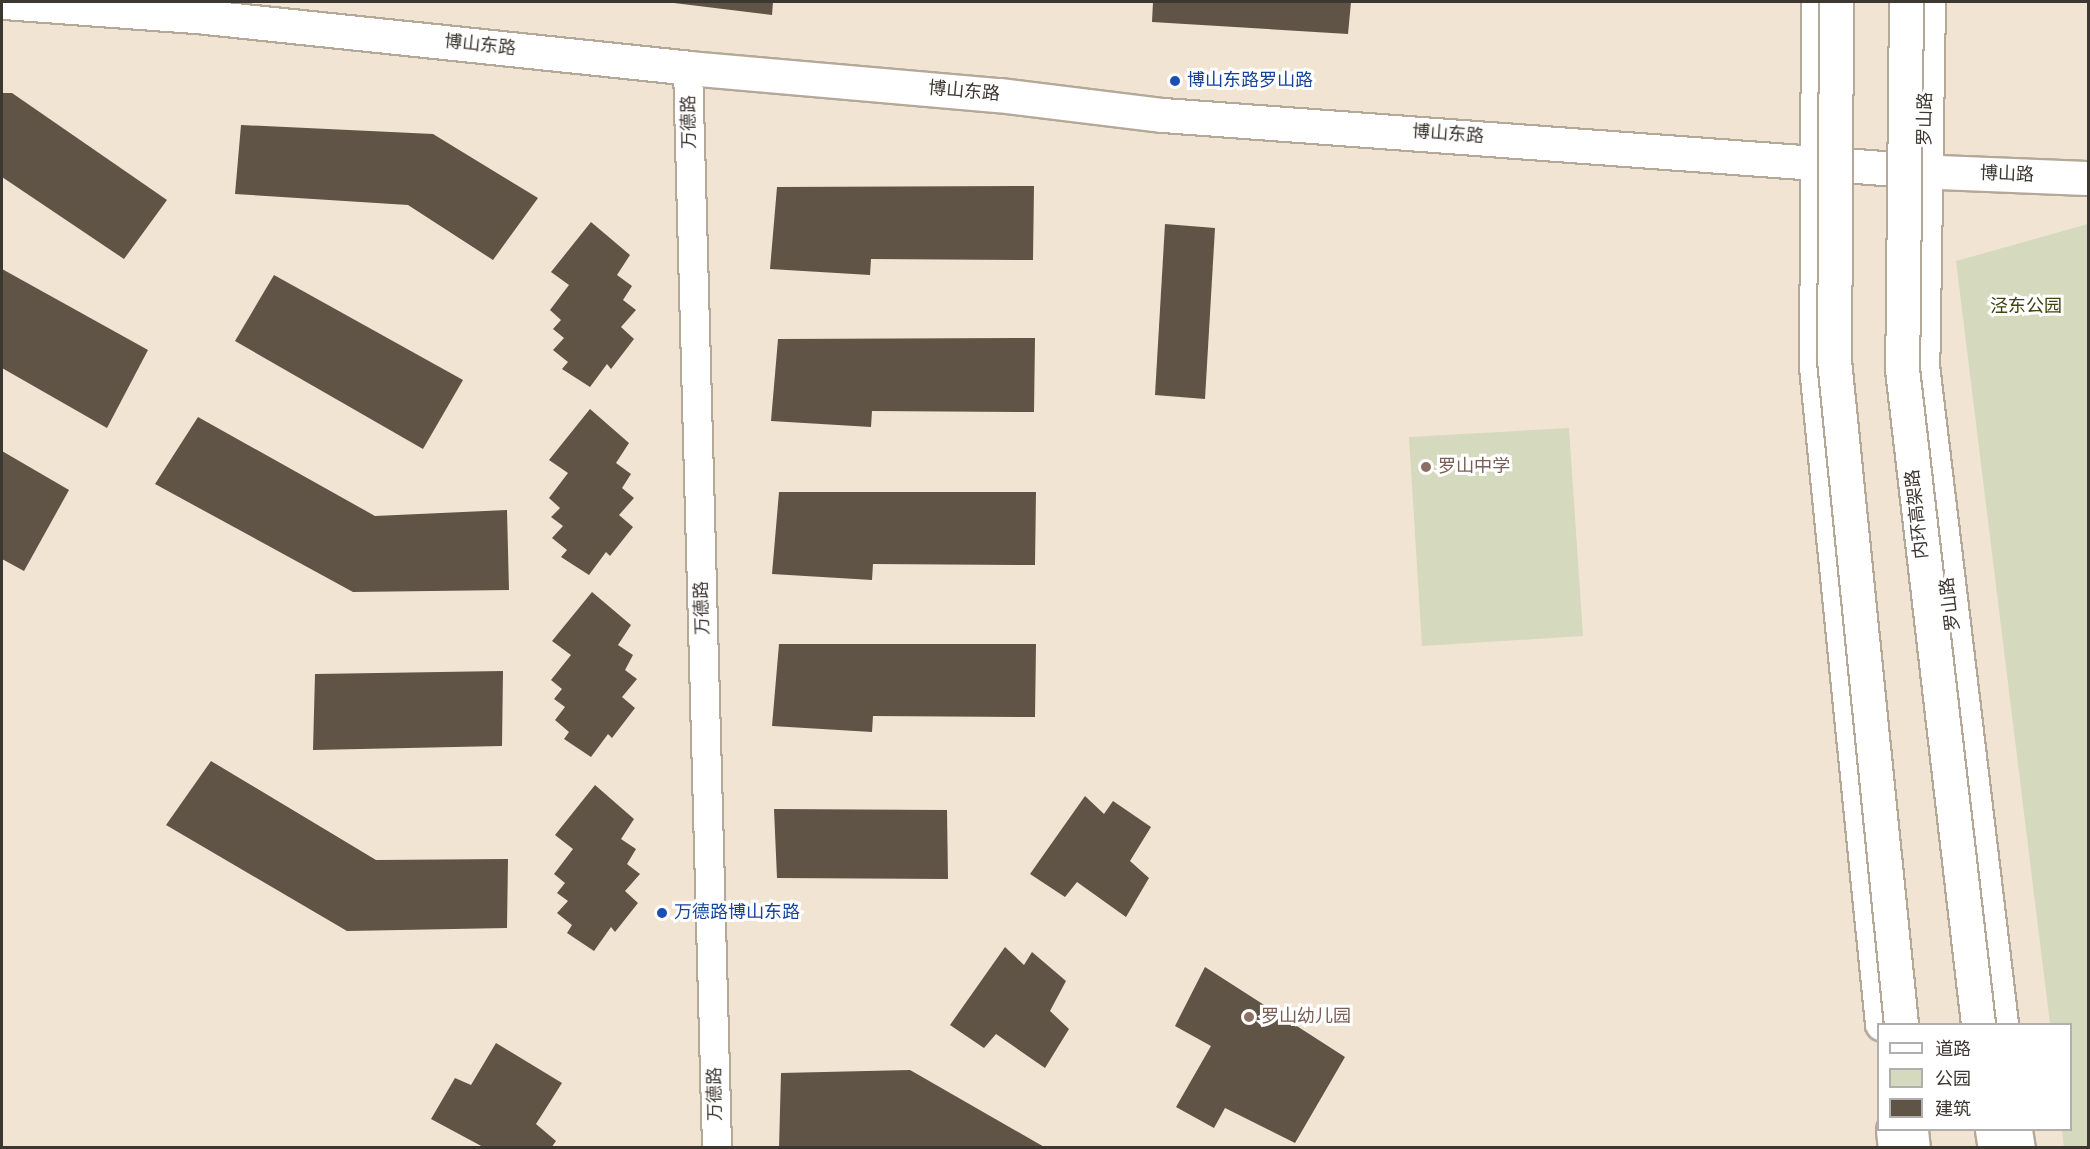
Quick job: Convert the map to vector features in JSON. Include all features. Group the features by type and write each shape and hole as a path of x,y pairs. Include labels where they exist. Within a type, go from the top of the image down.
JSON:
{"main road":[{"name":"博山东路","path":"4,2 206,17 688,68 999,95 1163,115 1817,160 1925,170"},
{"path":"1818,2 1816,367 1882,1023"},
{"path":"1836,2 1834,360 1901,1023"},
{"name":"内环高架路","path":"1906,2 1902,369 1978,1023"},
{"name":"罗山路","path":"1928,2 1922,365 2001,1023"},
{"name":"博山路","path":"1925,170 2088,178"},
{"path":"1893,1131 1895,1148"},
{"path":"1911,1131 1913,1148"},
{"path":"1992,1131 1995,1148"},
{"path":"2014,1131 2018,1148"}],"street":[{"name":"万德路","path":"688,68 717,1148"}],"green space":[{"name":"泾东公园","path":"2088,224 2088,1147 2064,1148 2062,1131 2072,1131 2072,1023 2050,1023 1956,261"},
{"path":"1569,428 1583,636 1422,646 1409,437"}],"building":[{"path":"674,2 773,2 772,15"},
{"path":"1153,2 1351,2 1348,34 1152,22"},
{"path":"2,93 12,93 167,200 124,259 2,177"},
{"path":"241,125 433,134 538,198 493,260 408,205 235,194"},
{"path":"1034,186 1033,260 871,259 870,275 770,269 777,187"},
{"path":"591,222 630,255 617,275 632,286 623,300 636,310 621,327 634,339 611,369 607,364 590,387 562,369 568,362 553,350 564,338 553,329 561,320 550,310 569,285 551,272"},
{"path":"1165,224 1215,228 1205,399 1155,395"},
{"path":"2,269 148,350 107,428 2,368"},
{"path":"274,275 463,380 423,449 235,341"},
{"path":"1035,338 1034,412 872,411 871,427 771,421 778,339"},
{"path":"590,409 629,443 616,463 631,474 622,488 634,498 619,515 633,527 610,556 606,552 589,575 561,557 567,550 552,538 563,526 551,517 560,508 549,498 568,473 549,460"},
{"path":"198,417 375,516 507,510 509,590 353,592 155,484"},
{"path":"2,451 69,490 24,571 2,559"},
{"path":"779,492 1036,492 1035,565 873,564 872,580 772,574"},
{"path":"592,592 631,625 618,645 633,655 625,670 637,679 622,697 635,708 612,738 608,734 591,757 564,739 569,732 555,720 565,707 554,699 562,689 551,680 571,655 552,641"},
{"path":"779,644 1036,644 1035,717 873,716 872,732 772,726"},
{"path":"503,671 502,746 313,750 315,674"},
{"path":"211,761 376,860 508,859 507,928 347,931 166,825"},
{"path":"595,785 634,819 621,839 636,849 627,864 640,874 625,891 638,903 615,932 611,927 594,951 567,933 572,925 557,913 568,901 557,893 565,883 554,874 573,849 555,835"},
{"path":"1085,796 1104,814 1113,801 1151,827 1130,861 1149,878 1126,917 1077,882 1065,897 1030,874"},
{"path":"774,809 947,810 948,879 777,878"},
{"path":"1005,947 1024,965 1032,952 1066,981 1050,1011 1069,1029 1045,1068 996,1034 984,1048 950,1025"},
{"path":"1205,967 1345,1057 1295,1143 1225,1108 1214,1128 1176,1107 1211,1046 1175,1026"},
{"path":"496,1043 562,1083 536,1124 556,1141 551,1148 485,1148 431,1119 455,1078 471,1085"},
{"path":"910,1070 1046,1148 779,1148 781,1073"}],"place":[{"name":"博山东路罗山路","path":"1175,81"},
{"name":"罗山中学","path":"1426,467"},
{"name":"万德路博山东路","path":"662,913"},
{"name":"罗山幼儿园","path":"1249,1017"}]}
